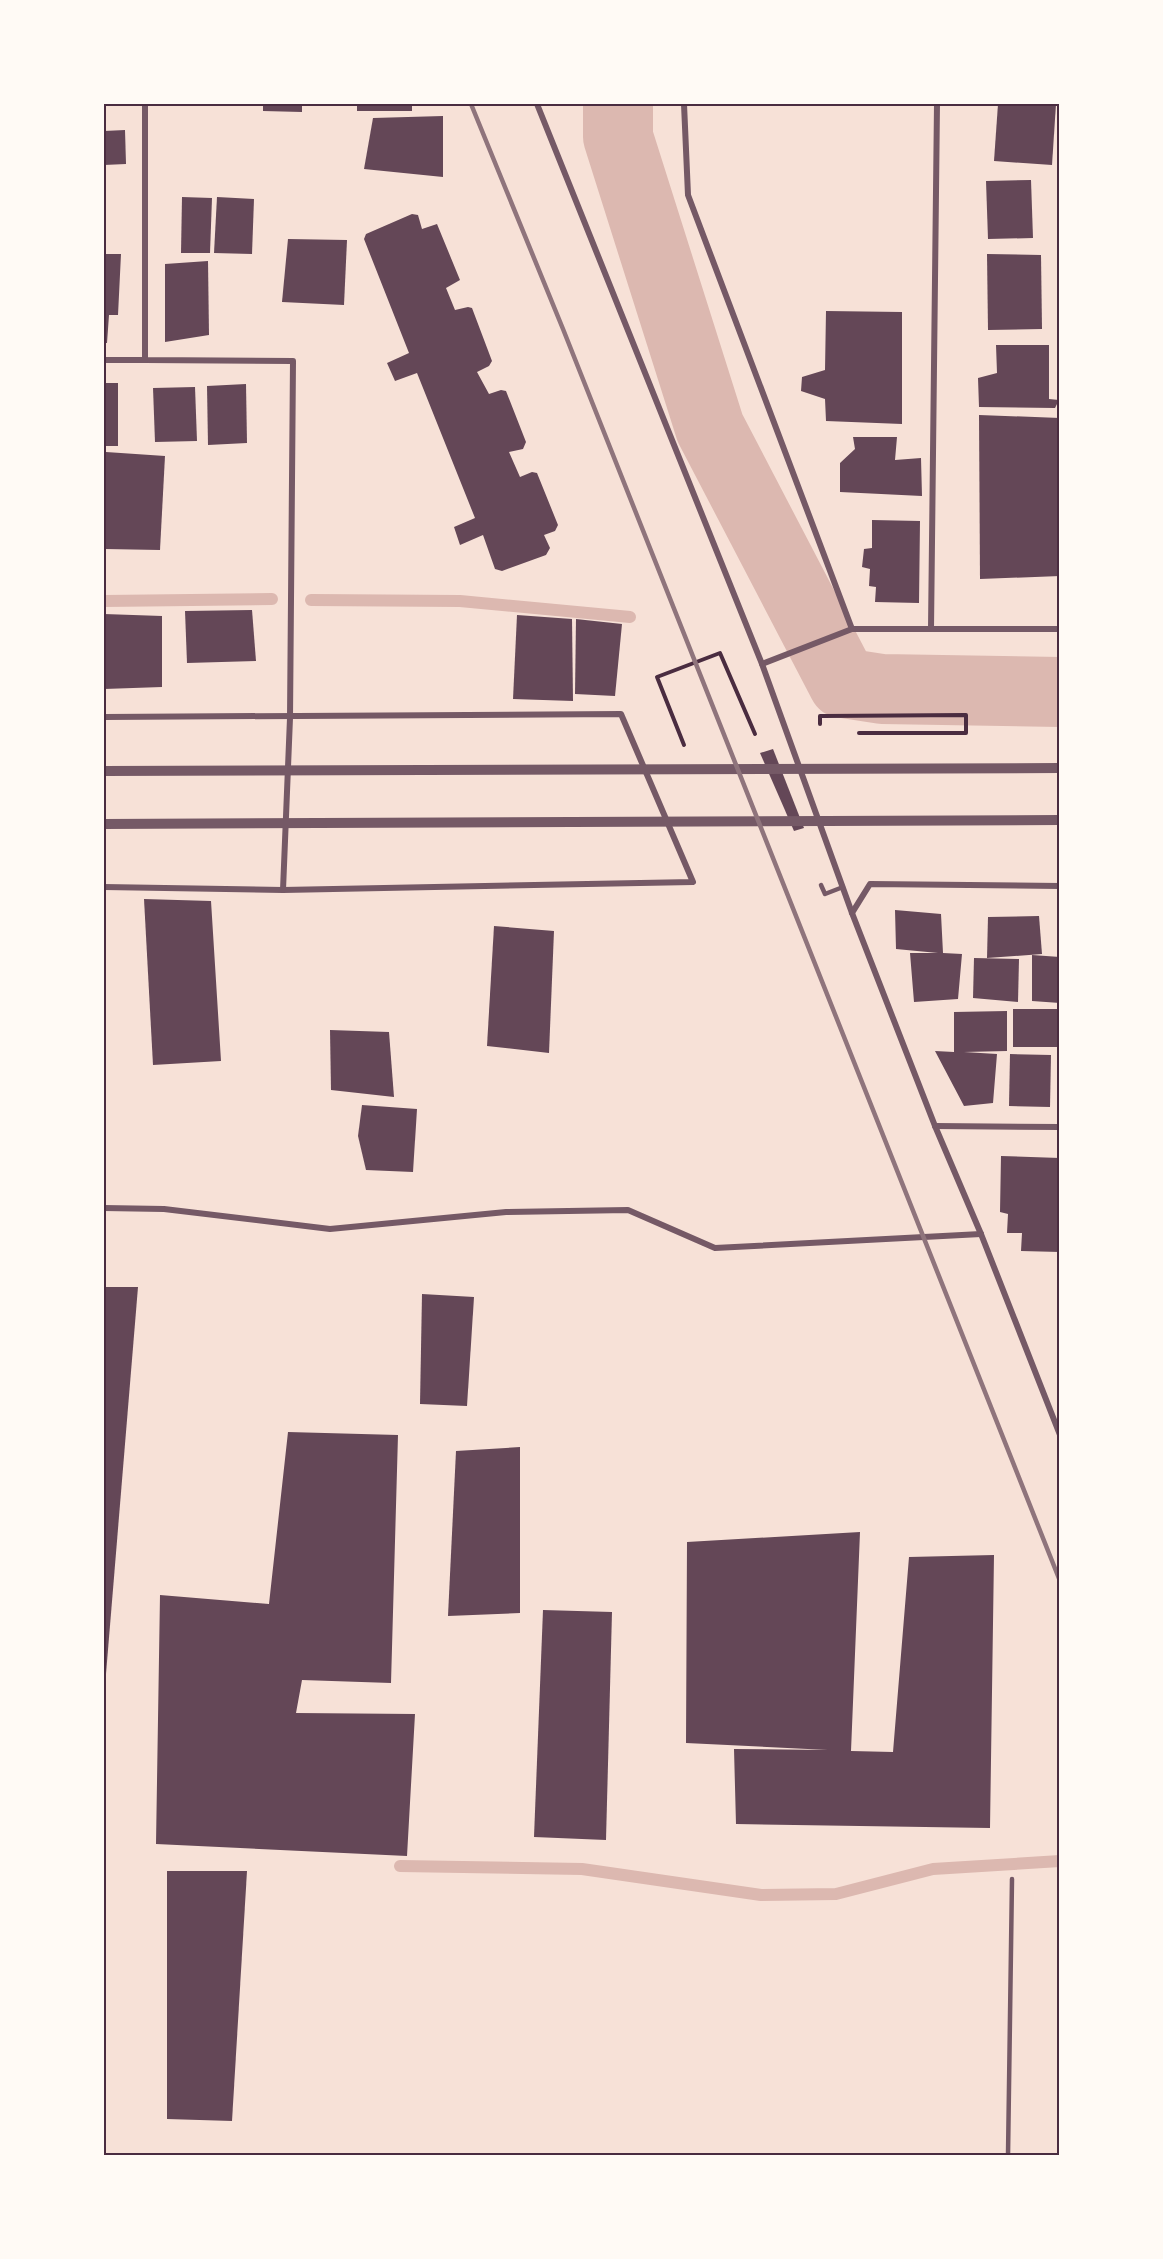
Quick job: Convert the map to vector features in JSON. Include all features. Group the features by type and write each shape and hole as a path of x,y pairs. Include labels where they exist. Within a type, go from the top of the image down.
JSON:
{"street":[{"path":"145,104 145,360"},
{"path":"537,104 762,664 852,913 1059,1435"},
{"path":"684,104 688,195 852,629"},
{"path":"932,629 937,104"},
{"path":"104,360 294,361 290,717 283,890"},
{"path":"762,664 852,629 1059,629"},
{"path":"104,717 621,714 693,882 283,890 104,887"},
{"path":"104,771 1059,768"},
{"path":"104,824 1059,820"},
{"path":"852,913 870,884 1059,886"},
{"path":"935,1126 1059,1127"},
{"path":"104,1208 164,1209 330,1229 506,1212 628,1210 715,1248 981,1234"}],"lane":[{"path":"821,885 825,894 843,887"},
{"path":"1008,2156 1012,1879"}],"path":[{"path":"686,750 657,678 720,653 755,734"},
{"path":"820,724 820,716 966,715 966,734 859,733"}],"building":[{"path":"263,104 302,104 302,112 263,111"},
{"path":"357,104 412,104 412,111 357,111"},
{"path":"998,104 1056,104 1052,165 994,161"},
{"path":"443,116 443,177 364,169 373,118"},
{"path":"125,130 126,164 104,165 104,131"},
{"path":"1031,180 1033,238 988,239 986,181"},
{"path":"182,197 212,198 210,253 181,253"},
{"path":"217,197 254,199 252,254 214,253"},
{"path":"412,214 418,215 422,229 437,224 460,280 446,288 455,310 472,308 492,361 489,366 477,372 489,394 501,390 506,391 526,442 523,449 509,452 520,477 532,472 537,473 558,525 555,531 544,535 550,548 546,555 502,571 495,569 483,535 460,545 454,527 475,518 417,373 395,381 387,363 409,353 364,239 366,234"},
{"path":"288,239 347,240 344,305 282,302"},
{"path":"104,254 121,254 118,315 109,315 107,343 104,343"},
{"path":"987,254 1041,255 1042,329 988,330"},
{"path":"208,261 209,335 165,342 165,264"},
{"path":"826,311 902,312 902,424 826,421 825,399 801,391 802,377 825,370"},
{"path":"996,345 1049,345 1049,399 1059,400 1055,408 979,407 978,378 997,373"},
{"path":"104,383 118,383 118,446 104,446"},
{"path":"246,384 247,443 208,445 207,386"},
{"path":"195,387 197,441 155,442 153,388"},
{"path":"979,415 1060,418 1060,576 980,579"},
{"path":"853,437 897,437 895,460 921,458 922,496 840,492 840,463 855,449"},
{"path":"106,452 165,456 160,550 105,549"},
{"path":"872,520 920,521 919,603 875,602 876,587 869,586 870,569 862,567 864,549 872,548"},
{"path":"252,610 256,661 187,663 185,611"},
{"path":"104,614 162,616 162,687 104,689"},
{"path":"517,615 572,619 573,701 513,699"},
{"path":"576,619 622,624 615,696 575,694"},
{"path":"773,749 804,828 794,831 760,753"},
{"path":"144,899 211,901 221,1061 153,1065"},
{"path":"895,910 941,914 943,953 962,954 958,999 914,1002 910,953 938,953 896,949"},
{"path":"1039,916 1042,954 987,958 988,917"},
{"path":"494,926 554,931 549,1053 487,1046"},
{"path":"1032,955 1060,957 1060,1003 1032,1001"},
{"path":"974,958 1019,959 1018,1002 973,998"},
{"path":"1013,1009 1060,1009 1060,1047 1013,1047"},
{"path":"1007,1011 1007,1051 964,1052 997,1054 993,1103 964,1106 935,1051 954,1052 954,1012"},
{"path":"330,1030 389,1032 394,1097 331,1090"},
{"path":"1010,1054 1051,1055 1050,1107 1009,1106"},
{"path":"362,1105 417,1109 413,1172 366,1170 358,1136"},
{"path":"1001,1156 1060,1158 1060,1252 1021,1251 1022,1233 1007,1233 1008,1214 1000,1212"},
{"path":"104,1287 138,1287 105,1686 104,1686"},
{"path":"422,1294 474,1297 467,1406 420,1404"},
{"path":"288,1432 398,1435 391,1683 302,1680 296,1713 415,1714 407,1856 156,1844 160,1595 269,1604"},
{"path":"520,1447 520,1613 448,1616 456,1451"},
{"path":"860,1532 851,1751 893,1752 909,1557 994,1555 990,1828 736,1824 734,1749 828,1750 686,1743 687,1542"},
{"path":"543,1610 612,1612 606,1840 534,1837"},
{"path":"167,1871 247,1871 232,2121 167,2119"}],"waterway":[{"path":"618,104 618,137 710,428 843,683 882,689 1060,692"},
{"path":"104,601 272,599"},
{"path":"311,600 460,601 630,617"},
{"path":"400,1866 582,1869 761,1895 836,1894 933,1869 1060,1861"}],"railway":[{"path":"471,104 563,329 1060,1581"}]}
